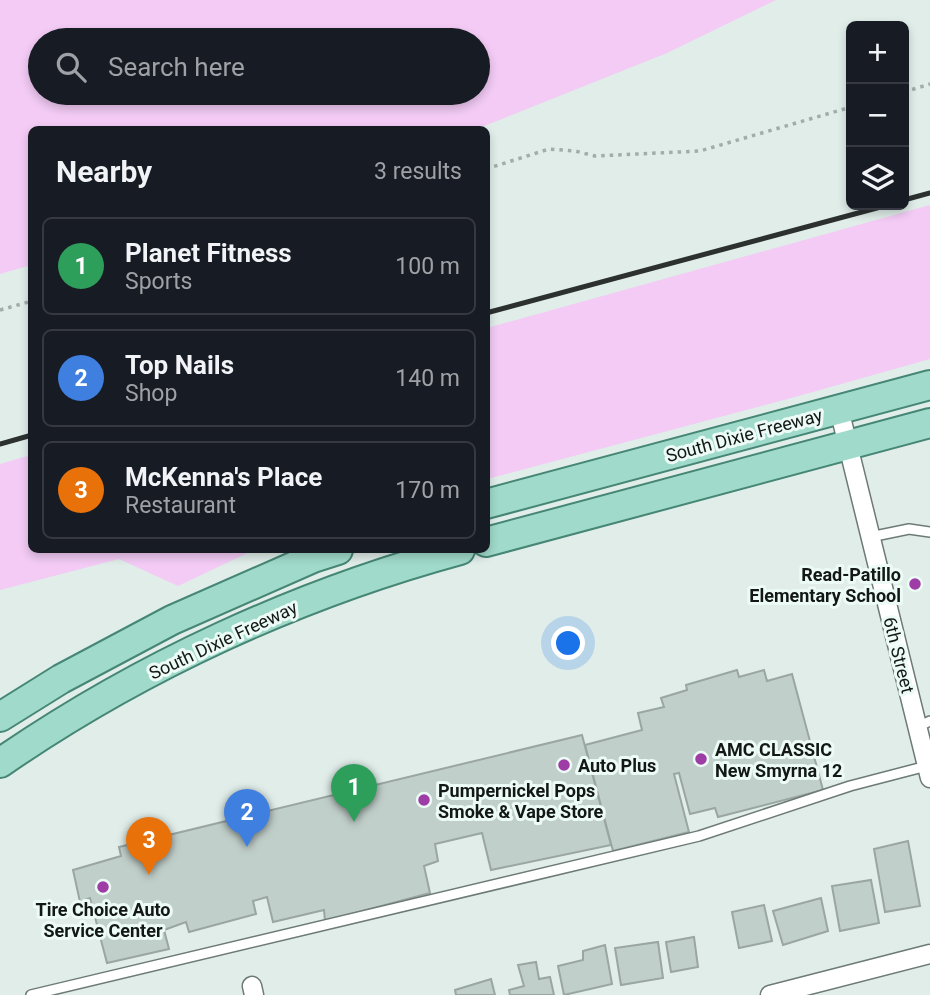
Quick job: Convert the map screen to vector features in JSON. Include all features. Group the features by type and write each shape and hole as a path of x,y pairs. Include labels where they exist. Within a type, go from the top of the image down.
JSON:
{"main road":[{"name":"South Dixie Freeway","path":"500,519 839,409 930,385"},
{"name":"South Dixie Freeway","path":"500,519 848,445 930,423"},
{"name":"South Dixie Freeway","path":"0,763 71,717 178,638 313,558 329,553"},
{"name":"South Dixie Freeway","path":"0,717 104,655 254,623 384,573 450,553"}],"street":[{"name":"6th Street","path":"839,409 870,537 924,724 929,770"},
{"path":"770,995 930,954"}],"lane":[{"path":"870,537 909,529 930,532"},
{"path":"32,995 699,836 850,786 929,770"}],"path":[{"path":"909,90 930,84"},
{"path":"490,168 550,149 595,156 700,151 846,108"},
{"path":"0,310 28,302"}],"shaded area":[{"path":"0,0 776,0 667,53 484,126 28,126 28,266 0,274"},
{"path":"930,205 930,359 490,478 490,327"},
{"path":"28,456 28,553 248,553 178,586 119,559 0,590 0,464"}],"building":[{"name":"AMC CLASSIC New Smyrna 12","path":"737,670 739,677 764,670 767,681 792,674 823,790 718,817 715,808 690,814 679,773 674,774 689,832 613,851 585,745 642,730 638,713 664,707 661,698 687,690 686,685"},
{"path":"582,735 611,845 491,870 482,833 435,844 438,861 424,866 430,893 325,921 324,910 273,922 267,897 253,901 256,914 189,932 186,922 164,930 169,949 107,963 90,898 80,902 73,870 121,856 119,847"},
{"path":"908,841 920,906 885,912 874,849"},
{"path":"871,880 879,923 840,931 832,886"},
{"path":"821,898 828,931 783,945 773,911"},
{"path":"764,905 772,941 739,948 732,912"},
{"path":"694,937 698,967 671,972 666,942"},
{"path":"658,942 663,978 621,985 615,948"},
{"path":"605,945 612,984 564,995 558,966 583,960 583,951"},
{"path":"536,962 539,979 550,977 554,995 510,995 509,990 524,986 518,965"},
{"path":"491,979 495,995 456,995 455,990"}],"railway":[{"path":"909,199 930,193"},
{"path":"490,312 869,210"},
{"path":"0,444 28,436"}],"place":[{"name":"Read-Patillo Elementary School","path":"915,584"},
{"name":"AMC CLASSIC New Smyrna 12","path":"701,759"},
{"name":"Auto Plus","path":"564,765"},
{"name":"Pumpernickel Pops Smoke & Vape Store","path":"424,800"},
{"name":"Planet Fitness","path":"354,822"},
{"name":"Top Nails","path":"247,847"},
{"name":"McKenna's Place","path":"149,875"},
{"name":"Tire Choice Auto Service Center","path":"103,887"}]}
